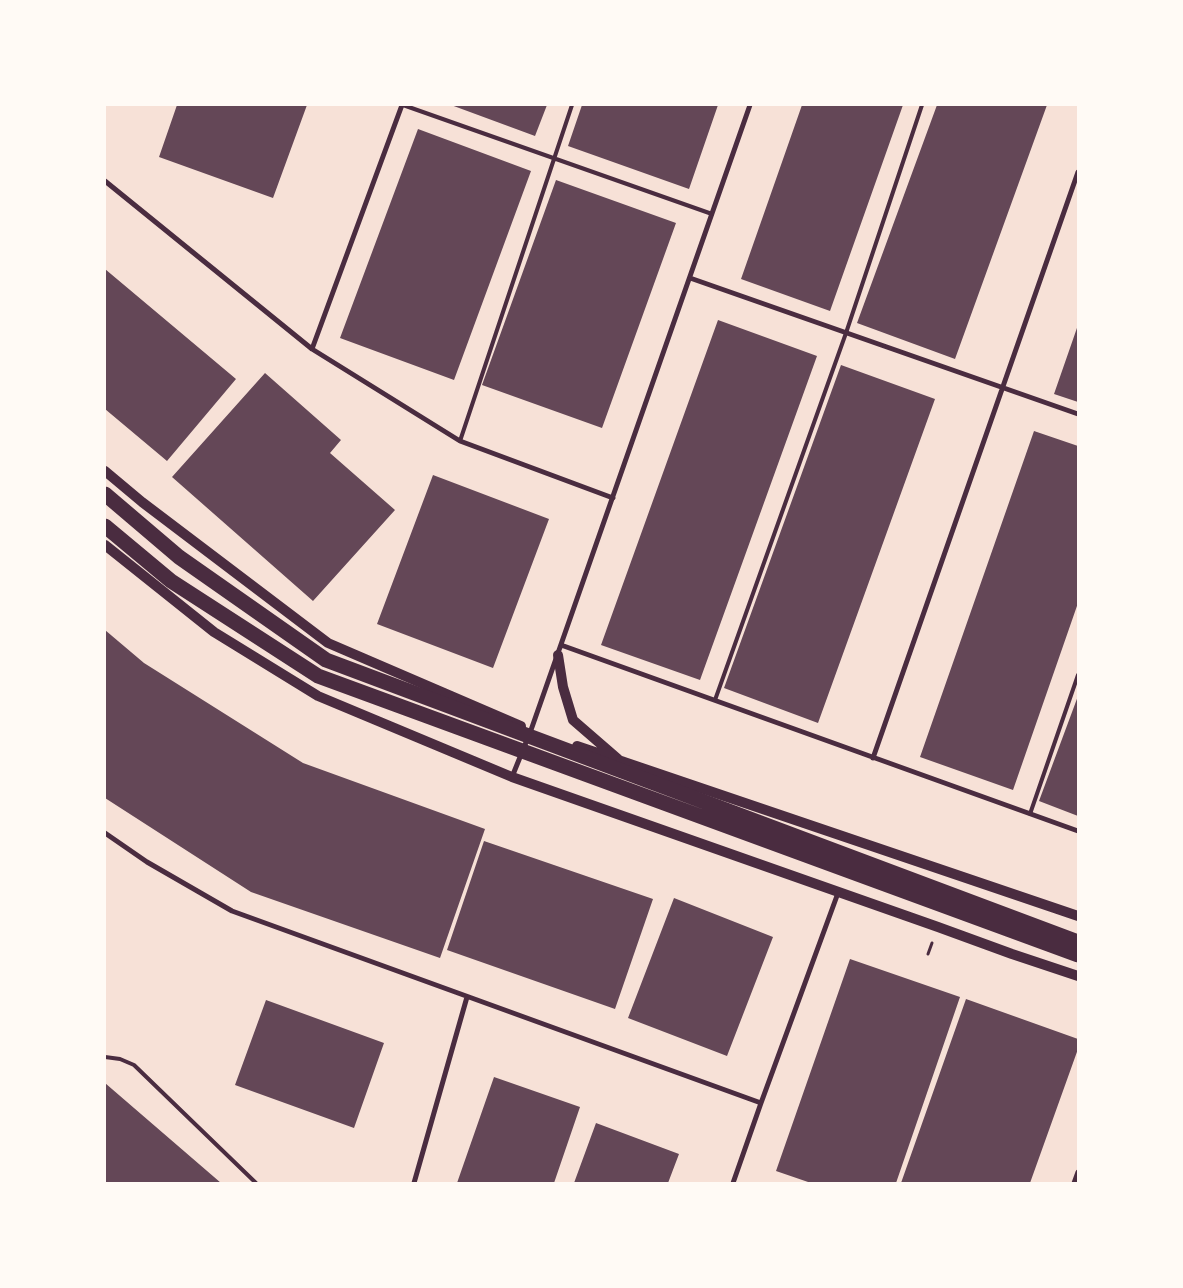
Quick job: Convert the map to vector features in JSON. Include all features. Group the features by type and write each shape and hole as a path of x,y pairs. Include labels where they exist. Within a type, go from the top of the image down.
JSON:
{"highway":[{"path":"105,494 179,557 326,660 1078,942"},
{"path":"105,526 171,582 318,676 1078,955"}],"main road":[{"path":"105,470 142,502 328,643 531,730 1078,916"},
{"path":"105,545 214,632 318,696 512,777 1078,976"},
{"path":"559,650 563,687 573,720 622,762"}],"street":[{"path":"312,350 403,105"},
{"path":"512,777 531,730 750,105"},
{"path":"872,758 1078,172"},
{"path":"105,180 312,350 460,441 613,498"},
{"path":"690,278 1078,414"},
{"path":"559,650 714,700 1078,831"},
{"path":"105,833 146,862 232,911 761,1103"},
{"path":"733,1183 838,893"},
{"path":"414,1183 467,997"},
{"path":"1074,1183 1078,1172"}],"lane":[{"path":"403,105 712,214"},
{"path":"460,441 572,105"},
{"path":"714,700 846,333 922,105"},
{"path":"1030,814 1078,675"},
{"path":"105,1057 120,1059 134,1065 256,1183"}],"building":[{"path":"177,105 307,105 273,198 159,157"},
{"path":"451,105 547,105 535,136"},
{"path":"582,105 718,105 689,189 568,146"},
{"path":"802,105 903,105 830,311 741,279"},
{"path":"937,105 1047,105 955,359 857,323"},
{"path":"418,129 531,171 454,380 340,338"},
{"path":"556,180 676,223 602,428 482,385"},
{"path":"105,269 236,379 167,461 105,409"},
{"path":"718,320 817,356 700,680 601,645"},
{"path":"1078,325 1078,402 1054,394"},
{"path":"841,365 935,399 818,723 724,688"},
{"path":"265,373 341,440 330,453 395,510 313,601 172,477"},
{"path":"1034,431 1078,446 1078,603 1013,790 920,757"},
{"path":"433,475 549,519 493,668 377,624"},
{"path":"105,630 144,663 303,763 485,829 440,958 251,892 105,798"},
{"path":"1078,696 1078,816 1039,801"},
{"path":"484,841 653,899 615,1009 447,950"},
{"path":"674,898 773,937 727,1056 628,1018"},
{"path":"850,959 960,997 896,1183 811,1183 776,1171"},
{"path":"966,999 1078,1039 1078,1049 1030,1183 901,1183"},
{"path":"266,1000 384,1043 354,1128 235,1085"},
{"path":"494,1077 580,1107 554,1183 457,1183"},
{"path":"105,1083 221,1183 105,1183"},
{"path":"596,1123 679,1154 668,1183 574,1183"}]}
